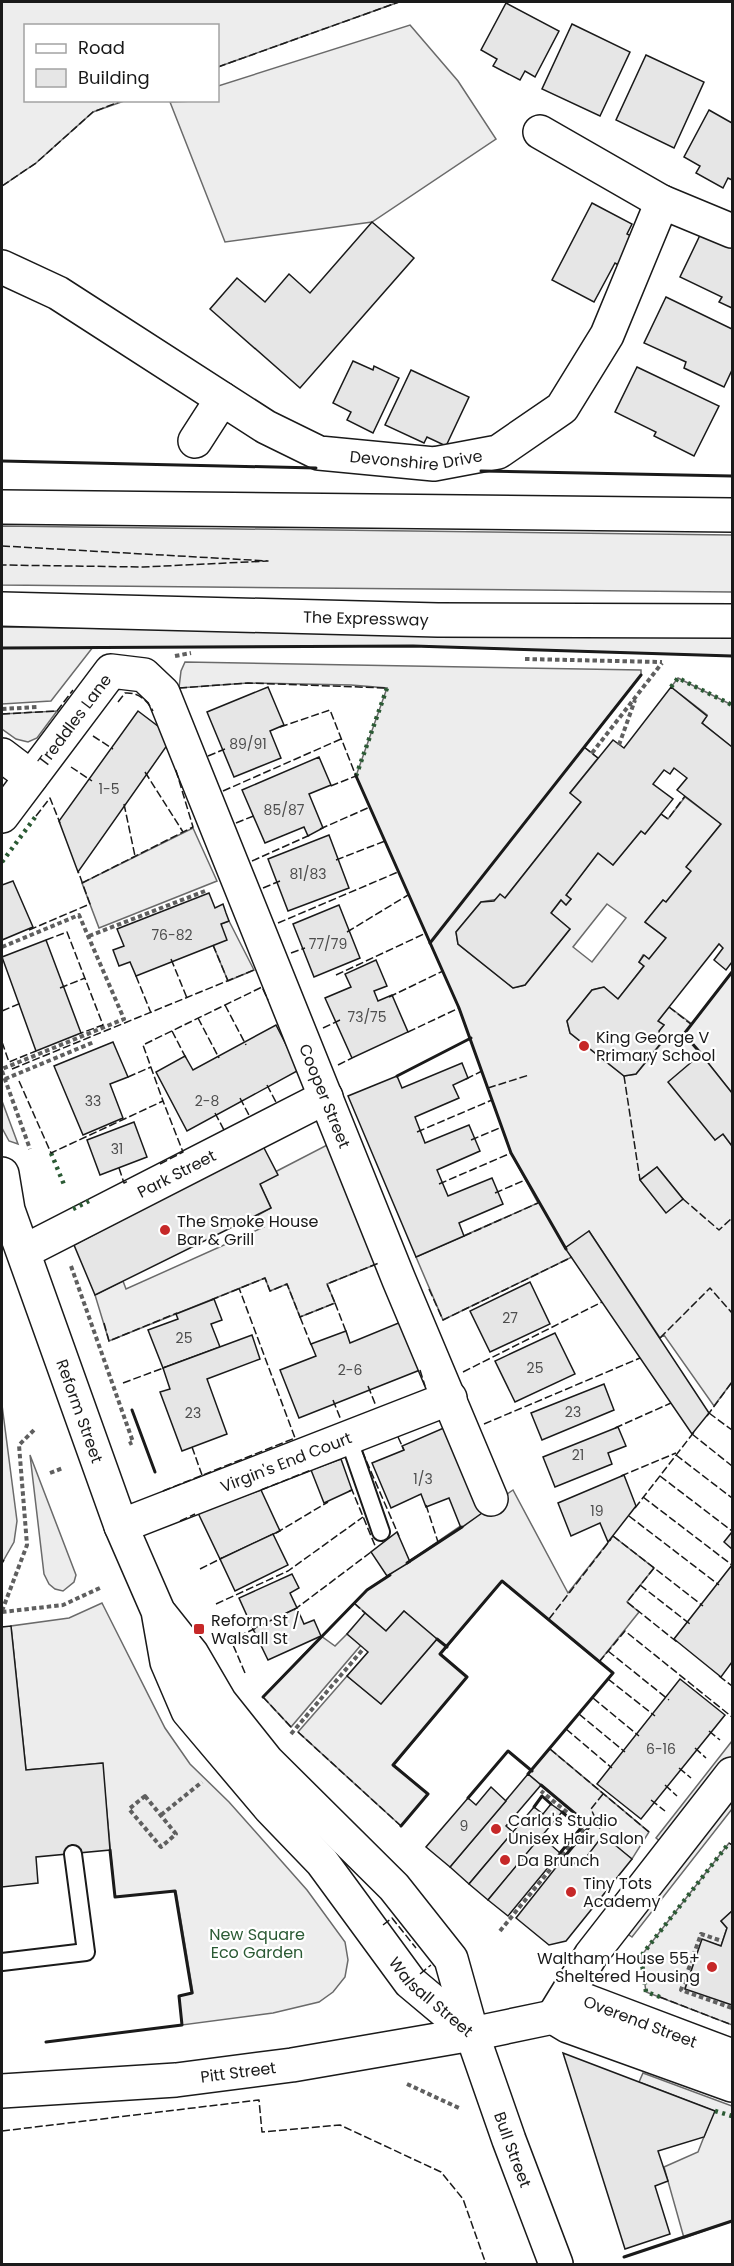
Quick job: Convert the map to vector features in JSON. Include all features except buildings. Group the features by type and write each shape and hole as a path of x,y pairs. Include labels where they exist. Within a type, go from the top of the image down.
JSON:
{"main road":[{"path":"540,132 662,202 732,231"},
{"name":"Devonshire Drive","path":"2,267 58,292 266,427 319,453 434,464 498,452 562,408 607,335 662,202"},
{"path":"195,441 222,399"},
{"path":"2,507 732,515"},
{"name":"The Expressway","path":"2,609 438,620 732,621"},
{"name":"Treddles Lane","path":"2,816 111,671 144,675 163,693"},
{"name":"Cooper Street","path":"163,693 491,1499"},
{"path":"2,755 31,777"},
{"name":"Park Street","path":"25,1251 326,1097"},
{"name":"Reform Street","path":"2,1174 5,1206 25,1251 121,1526 158,1611"},
{"name":"Virgin's End Court","path":"121,1526 450,1398"},
{"name":"Walsall Street","path":"158,1611 192,1654 220,1702 267,1761 394,1887 451,1959 472,2034"},
{"name":"Walsall Street","path":"158,1611 167,1662 188,1711 270,1808 322,1862 410,1982 472,2034"},
{"path":"472,2034 554,2017 591,1954 732,1774"},
{"name":"Overend Street","path":"732,2056 576,1997 554,2017 568,2026 732,2085"},
{"name":"Pitt Street","path":"2,2091 188,2078 291,2065 472,2034"},
{"name":"Bull Street","path":"472,2034 525,2187 556,2265"}],"lane":[{"path":"348,1437 381,1532"},
{"path":"2,1962 86,1952 73,1854"}],"path":[{"path":"592,753 662,662"},
{"path":"619,745 637,696"},
{"path":"2,709 43,706"},
{"path":"89,936 214,887"},
{"path":"2,946 79,915 124,1019 2,1069"},
{"path":"5,1079 94,1042"},
{"path":"60,1235 133,1442"},
{"path":"34,1430 19,1445 27,1545 2,1612 63,1605 102,1587"},
{"path":"288,1737 364,1648"},
{"path":"161,1815 204,1780"},
{"path":"500,1931 585,1827 541,1791"},
{"path":"146,1796 161,1815 176,1834 161,1847 129,1809 146,1796"},
{"path":"720,1940 701,1934 681,1990 732,2008"},
{"path":"397,2079 459,2107 465,2115"}],"shaded area":[{"path":"2,2 399,2 219,67 219,24 24,24 24,102 121,102 93,112 36,163 2,186"},
{"path":"410,25 458,81 496,139 372,222 225,242 170,102 219,102 219,86"},
{"path":"2,526 732,535 732,592 2,585"},
{"path":"2,627 732,637 732,656 413,646 93,647 51,701 2,704"},
{"path":"185,662 641,670 641,675 584,747 598,758 570,793 581,802 505,898 481,902 456,932 458,944 513,988 525,985 570,929 551,913 561,900 566,905 571,899 566,895 598,853 613,865 641,831 645,834 661,814 668,819 685,797 721,824 687,867 691,871 666,902 663,900 645,922 666,938 649,959 643,955 639,962 644,966 618,999 604,987 592,990 567,1021 570,1033 624,1076 636,1074 661,1044 659,1031 664,1025 658,1021 669,1007 692,1024 732,972 732,1093 701,1054 715,1140 723,1134 732,1146 732,1382 714,1406 664,1335 660,1338 589,1231 572,1257 443,1320 416,1257 538,1203 511,1153 459,1008 356,776 387,688 248,683 179,688 181,671","holes":["607,904 626,918 592,962 573,947","657,1167 683,1199 666,1212 640,1180"]},
{"path":"678,678 732,705 732,747 702,723 707,715 671,687"},
{"path":"57,711 37,738 28,742 16,739 2,729 2,714"},
{"path":"193,828 217,881 99,928 82,883"},
{"path":"229,921 254,970 228,981 213,945 221,924"},
{"path":"2,1101 18,1144 9,1141 2,1128"},
{"path":"329,1144 379,1263 327,1284 335,1303 300,1317 287,1284 270,1291 265,1278 109,1341 95,1295 123,1281 126,1289 264,1227 258,1215 271,1208 260,1184 275,1172"},
{"path":"2,1405 17,1521 14,1542 2,1563"},
{"path":"30,1455 76,1575 74,1582 63,1591 49,1584 44,1574"},
{"path":"513,1490 568,1593 613,1536 654,1568 627,1602 639,1612 599,1662 502,1581 441,1654 467,1677 394,1765 428,1794 401,1826 298,1732 347,1676 381,1704 437,1639 404,1611 386,1631 354,1603 367,1590"},
{"name":"New Square Eco Garden","path":"102,1603 165,1728 190,1764 229,1802 307,1890 345,1942 348,1960 345,1977 333,1992 319,2002 273,2013 182,2025 179,1996 193,1993 176,1891 115,1897 102,1763 26,1770 11,1626 69,1618"},
{"path":"347,1634 361,1645 291,1727 263,1697 321,1636 335,1646"},
{"path":"732,1741 732,1761 666,1846 656,1838"},
{"path":"550,1749 649,1832 632,1859 603,1836 579,1867 565,1856 590,1826 528,1774"},
{"path":"732,1800 732,1809 632,1937 622,1930"},
{"path":"729,1843 732,1845 732,1911 721,1921 727,1928 721,1946 702,1940 685,1988 732,2005 732,2025 646,1992 641,1956"},
{"path":"643,2073 732,2106 732,2221 684,2238 664,2167 698,2152 714,2111 639,2082"}],"hedge":[{"path":"671,687 678,678 732,705"},
{"path":"356,776 387,688"},
{"path":"2,862 36,816"},
{"path":"51,1153 65,1187"},
{"path":"73,1209 89,1201"},
{"path":"660,1997 646,1992 641,1956 729,1843"},
{"path":"715,2111 732,2116"}],"fence":[{"path":"219,67 399,2"},
{"path":"2,186 36,163 93,112 119,102"},
{"path":"2,546 268,561 143,567 2,565"},
{"path":"179,688 248,683 387,688"},
{"path":"2,714 57,711 73,690"},
{"path":"118,702 125,693 138,695 148,703 153,711"},
{"path":"280,727 330,710 356,776 328,787"},
{"path":"93,736 113,749"},
{"path":"223,791 341,739"},
{"path":"584,747 598,758"},
{"path":"208,756 225,749"},
{"path":"71,767 92,781"},
{"path":"82,883 193,827 175,767"},
{"path":"145,772 183,832"},
{"path":"661,814 668,819 685,796"},
{"path":"36,816 50,798 60,823"},
{"path":"124,804 135,856"},
{"path":"320,829 370,807"},
{"path":"236,823 256,815"},
{"path":"252,861 310,835"},
{"path":"336,860 385,841"},
{"path":"29,930 90,904 78,871"},
{"path":"278,923 398,872"},
{"path":"263,888 280,881"},
{"path":"347,932 408,895"},
{"path":"46,940 67,932 103,1025 81,1033"},
{"path":"336,975 426,933"},
{"path":"213,945 228,981"},
{"path":"291,953 305,948"},
{"path":"171,959 187,998"},
{"path":"12,1069 254,970"},
{"path":"389,997 443,971"},
{"path":"136,976 151,1013"},
{"path":"60,988 85,978"},
{"path":"19,1081 51,1153 163,1101 143,1045 262,987 268,1000"},
{"path":"2,1011 21,1003"},
{"path":"225,1005 246,1045"},
{"path":"669,1007 692,1025"},
{"path":"408,1032 459,1008"},
{"path":"198,1018 219,1058"},
{"path":"323,1028 340,1020"},
{"path":"172,1031 186,1058"},
{"path":"2,1042 9,1062 36,1051"},
{"path":"338,1065 352,1058"},
{"path":"128,1077 151,1067"},
{"path":"466,1079 482,1071"},
{"path":"488,1088 529,1075"},
{"path":"624,1076 640,1180"},
{"path":"267,1085 277,1104"},
{"path":"240,1098 250,1117"},
{"path":"417,1132 492,1100"},
{"path":"160,1164 183,1152 163,1101"},
{"path":"215,1113 224,1130"},
{"path":"471,1140 502,1127"},
{"path":"439,1184 511,1153"},
{"path":"119,1168 124,1183 128,1181"},
{"path":"495,1193 525,1180"},
{"path":"683,1199 719,1230 732,1218"},
{"path":"464,1236 538,1203"},
{"path":"429,1289 443,1320 572,1257"},
{"path":"211,1300 265,1278 270,1291 287,1284 300,1317 335,1303 327,1284 379,1263"},
{"path":"163,1491 295,1438 239,1288"},
{"path":"660,1338 710,1288 732,1313"},
{"path":"463,1372 602,1302"},
{"path":"335,1303 347,1334"},
{"path":"104,1323 109,1341 177,1313"},
{"path":"300,1317 312,1347"},
{"path":"484,1424 640,1358"},
{"path":"123,1383 166,1367"},
{"path":"420,1370 425,1386"},
{"path":"707,1416 732,1382"},
{"path":"368,1386 376,1406"},
{"path":"333,1400 341,1420"},
{"path":"615,1428 671,1403"},
{"path":"709,1413 732,1430"},
{"path":"635,1508 694,1432"},
{"path":"692,1434 732,1466"},
{"path":"398,1437 404,1450"},
{"path":"192,1447 202,1475"},
{"path":"362,1451 399,1536"},
{"path":"621,1476 676,1453"},
{"path":"676,1455 732,1498"},
{"path":"261,1490 311,1470"},
{"path":"660,1476 732,1531"},
{"path":"349,1491 352,1490 376,1548"},
{"path":"643,1497 732,1565"},
{"path":"276,1533 328,1502"},
{"path":"426,1505 438,1542"},
{"path":"180,1521 195,1514"},
{"path":"629,1516 719,1585"},
{"path":"216,1604 288,1571 363,1517"},
{"path":"613,1536 703,1606"},
{"path":"549,1619 611,1539"},
{"path":"294,1610 371,1552"},
{"path":"200,1569 222,1558"},
{"path":"654,1568 627,1602 677,1642"},
{"path":"640,1585 690,1624"},
{"path":"354,1603 365,1613"},
{"path":"245,1673 231,1640 256,1628"},
{"path":"599,1662 625,1631 732,1717"},
{"path":"608,1651 669,1700"},
{"path":"719,1676 732,1686"},
{"path":"608,1679 655,1716"},
{"path":"263,1697 291,1727"},
{"path":"593,1698 639,1736"},
{"path":"579,1714 625,1752"},
{"path":"566,1729 612,1768"},
{"path":"709,1731 720,1740"},
{"path":"298,1732 401,1826"},
{"path":"695,1748 706,1758"},
{"path":"550,1749 649,1832"},
{"path":"679,1768 691,1778"},
{"path":"665,1785 677,1796"},
{"path":"603,1794 591,1809 603,1835"},
{"path":"651,1800 665,1811"},
{"path":"383,1925 392,1918 416,1948"},
{"path":"420,1974 431,1965"},
{"path":"660,1997 732,2025"},
{"path":"2,2131 259,2100 262,2132 340,2125 441,2172 463,2199 486,2264"}],"wall":[{"path":"2,461 316,468"},
{"path":"481,471 732,476"},
{"path":"2,648 413,646 732,656"},
{"path":"430,943 641,675"},
{"path":"356,776 459,1008 511,1153 566,1249"},
{"path":"703,1056 684,1034 732,972"},
{"path":"397,1076 471,1038"},
{"path":"132,1410 155,1472"},
{"path":"407,1563 462,1527"},
{"path":"263,1697 367,1590 390,1575"},
{"path":"401,1826 428,1794 393,1765 467,1677 440,1654 502,1581 613,1673 528,1774"},
{"path":"437,1639 447,1647"},
{"path":"468,1798 508,1751 532,1771"},
{"path":"541,1785 590,1826 565,1856"},
{"path":"534,1807 542,1796 551,1804"},
{"path":"560,1853 581,1828 562,1812"},
{"path":"46,2042 182,2025 179,1996 192,1993 175,1891 115,1897 110,1850"},
{"path":"624,2257 732,2221"}],"place":[{"name":"King George V Primary School","path":"584,1046"},
{"name":"The Smoke House Bar & Grill","path":"165,1230"},
{"name":"Reform St / Walsall St","path":"199,1629"},
{"name":"Carla's Studio Unisex Hair Salon","path":"496,1829"},
{"name":"Da Brunch","path":"505,1860"},
{"name":"Tiny Tots Academy","path":"571,1892"},
{"name":"Waltham House 55+ Sheltered Housing","path":"712,1967"}]}
